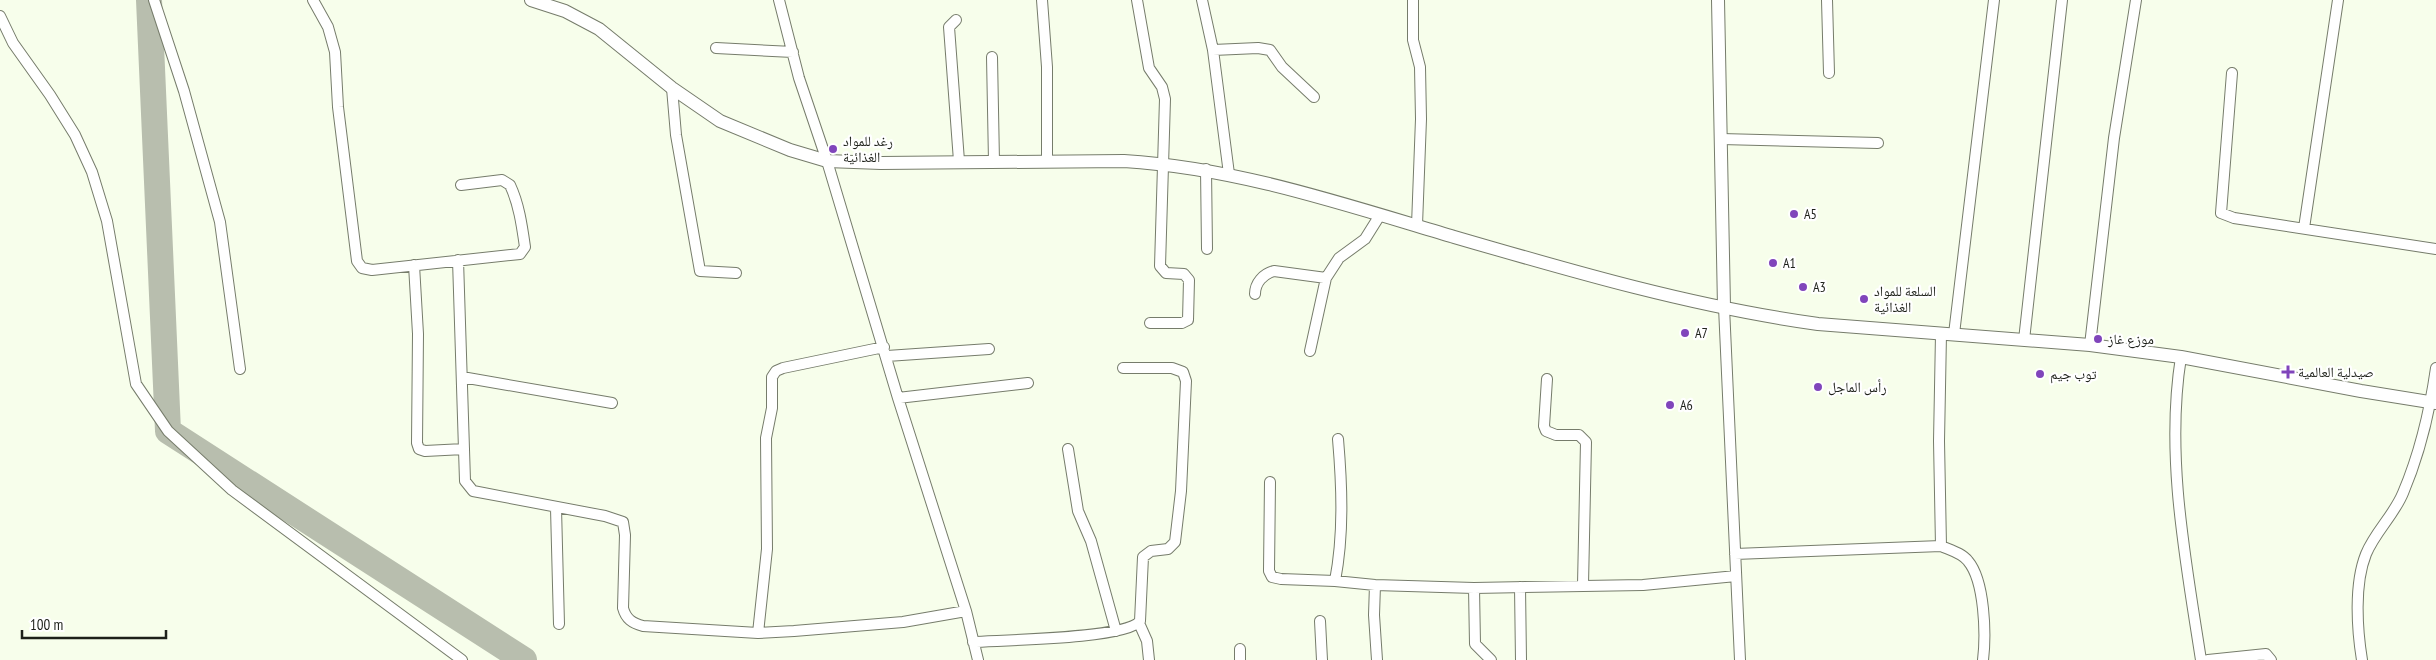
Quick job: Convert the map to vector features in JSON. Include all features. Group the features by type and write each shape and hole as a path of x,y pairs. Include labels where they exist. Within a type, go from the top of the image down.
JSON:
{"street":[{"path":"154,0 184,91 220,222 240,369"},
{"path":"313,0 328,27 334,52 338,107 356,261 362,268 372,270 520,254 525,247 520,214 510,184 502,180 461,185"},
{"path":"531,0 583,19 614,40 700,109 728,124 790,150 827,161 874,163 959,161 1164,164 1206,170 1229,174 1380,215 1620,283 1724,307 1818,324 2090,345 2181,357 2361,391 2434,402"},
{"path":"779,0 811,117 827,161 898,398 966,611 978,660"},
{"path":"1042,0 1047,68 1047,162"},
{"path":"1137,0 1149,68 1164,93 1164,164 1160,266 1166,273 1188,276 1189,317 1186,322 1150,323"},
{"path":"1202,0 1213,50 1229,174"},
{"path":"1413,0 1413,40 1420,67 1421,119 1416,225"},
{"path":"1718,0 1724,307 1740,660"},
{"path":"1827,0 1829,73"},
{"path":"1941,546 1939,441 1948,334 1994,0"},
{"path":"2024,340 2062,0"},
{"path":"2090,345 2113,147 2136,0"},
{"path":"2304,228 2338,0"},
{"path":"0,16 13,43 50,94 75,135 92,172 111,239 136,384 168,431 232,490 462,660"},
{"path":"956,20 949,27 959,161"},
{"path":"716,48 792,52"},
{"path":"1213,50 1258,48 1270,50 1282,67 1314,97"},
{"path":"992,57 994,162"},
{"path":"2232,73 2221,213 2234,218 2436,249"},
{"path":"672,88 676,136 700,271 736,274"},
{"path":"1721,139 1878,143"},
{"path":"1206,170 1207,249"},
{"path":"1310,351 1326,278 1339,258 1364,240 1380,215"},
{"path":"458,260 465,481 473,491 611,517 623,522 625,526 624,608 625,615 634,623 643,626 758,632 903,622 966,611"},
{"path":"414,265 418,334 417,444 419,449 425,451 464,449"},
{"path":"1255,294 1260,279 1274,271 1326,278"},
{"path":"758,632 767,549 766,438 772,408 772,377 776,371 783,368 885,352 989,349"},
{"path":"2181,357 2176,390 2175,456 2201,660"},
{"path":"973,642 1087,636 1116,631 1139,623 1142,617 1143,557 1151,551 1168,549 1175,542 1181,491 1186,381 1183,372 1172,368 1123,368"},
{"path":"2362,660 2358,617 2363,563 2366,554 2390,518 2403,493 2434,402 2436,368"},
{"path":"462,377 612,403"},
{"path":"1547,379 1544,426 1546,431 1556,435 1579,435 1586,442 1583,585"},
{"path":"898,398 1028,383"},
{"path":"1335,581 1341,550 1342,530 1338,439"},
{"path":"1068,449 1078,511 1091,540 1116,631"},
{"path":"1270,482 1269,571 1272,577 1281,580 1474,588 1643,585 1736,576"},
{"path":"556,508 559,624"},
{"path":"1735,554 1941,546 1960,554 1973,568 1983,603 1983,660"},
{"path":"1375,585 1374,615 1377,660"},
{"path":"1520,586 1521,660"},
{"path":"1474,588 1475,644 1490,660"},
{"path":"1320,621 1322,660"},
{"path":"1139,623 1147,641 1149,660"},
{"path":"1240,649 1240,660"},
{"path":"2208,660 2266,654 2271,660"}],"taxiway":[{"path":"149,0 168,431 524,660"}],"place":[{"name":"رغد للمواد الغذائية","path":"833,149"},
{"name":"A5","path":"1794,214"},
{"name":"A1","path":"1773,263"},
{"name":"A3","path":"1803,287"},
{"name":"السلعة للمواد الغذائية","path":"1864,299"},
{"name":"A7","path":"1685,333"},
{"name":"موزع غاز","path":"2098,339"},
{"name":"صيدلية العالمية","path":"2288,372"},
{"name":"توب جيم","path":"2040,374"},
{"name":"رأس الماجل","path":"1818,387"},
{"name":"A6","path":"1670,405"}]}
